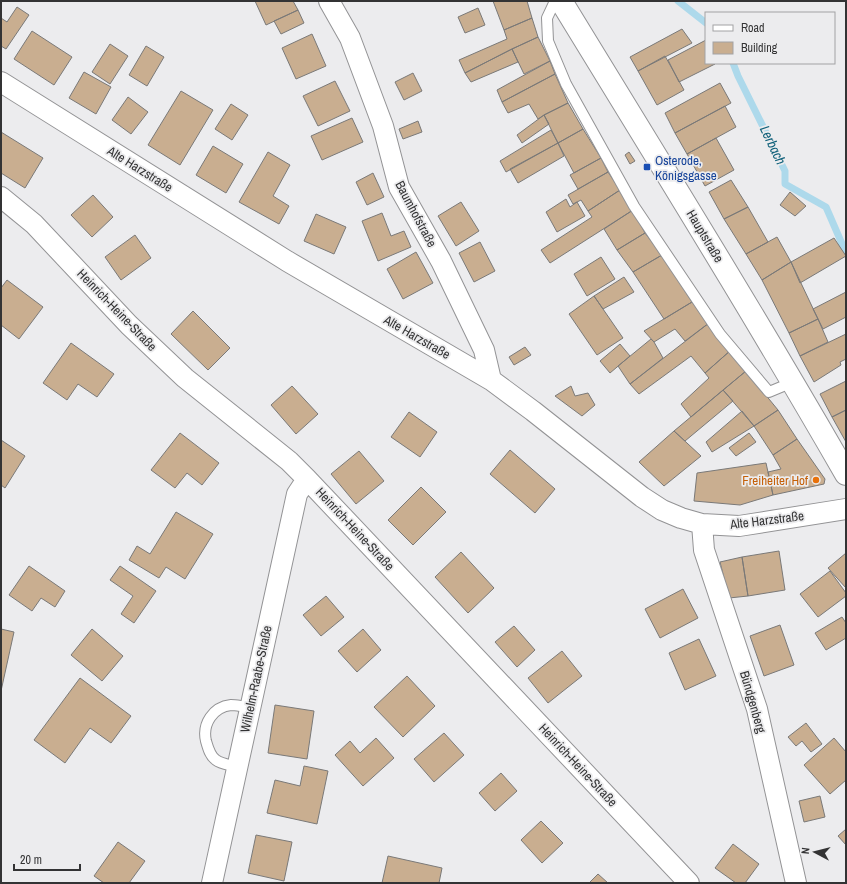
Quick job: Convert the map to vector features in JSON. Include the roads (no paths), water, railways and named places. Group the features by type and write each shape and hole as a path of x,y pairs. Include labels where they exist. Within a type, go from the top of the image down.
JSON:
{"street":[{"name":"Baumhofstraße","path":"329,1 350,38 383,126 399,187 441,261 484,350 491,380"},
{"name":"Hauptstraße","path":"560,1 664,168 793,382 846,474"},
{"name":"Alte Harzstraße","path":"1,82 287,261 491,380 533,411 642,497 662,510 681,518 702,524 739,526 846,509"},
{"name":"Heinrich-Heine-Straße","path":"1,197 34,224 130,325 185,378 289,461 689,883"},
{"name":"Wilhelm-Raabe-Straße","path":"212,883 297,494 307,479"},
{"name":"Bündgenberg","path":"702,524 704,550 757,709 796,883"}],"lane":[{"path":"555,1 547,18 548,41 566,84 634,206 720,334 769,392 793,382"},
{"path":"237,767 216,760 208,750 205,736 206,724 212,715 223,708 232,705 250,708"}],"waterway":[{"name":"Lerbach","path":"678,1 705,22"},
{"name":"Lerbach","path":"733,64 785,171 785,184 826,207 846,253"}],"place":[{"name":"Osterode, Königsgasse","path":"647,167"},
{"name":"Freiheiter Hof","path":"816,480"}]}
